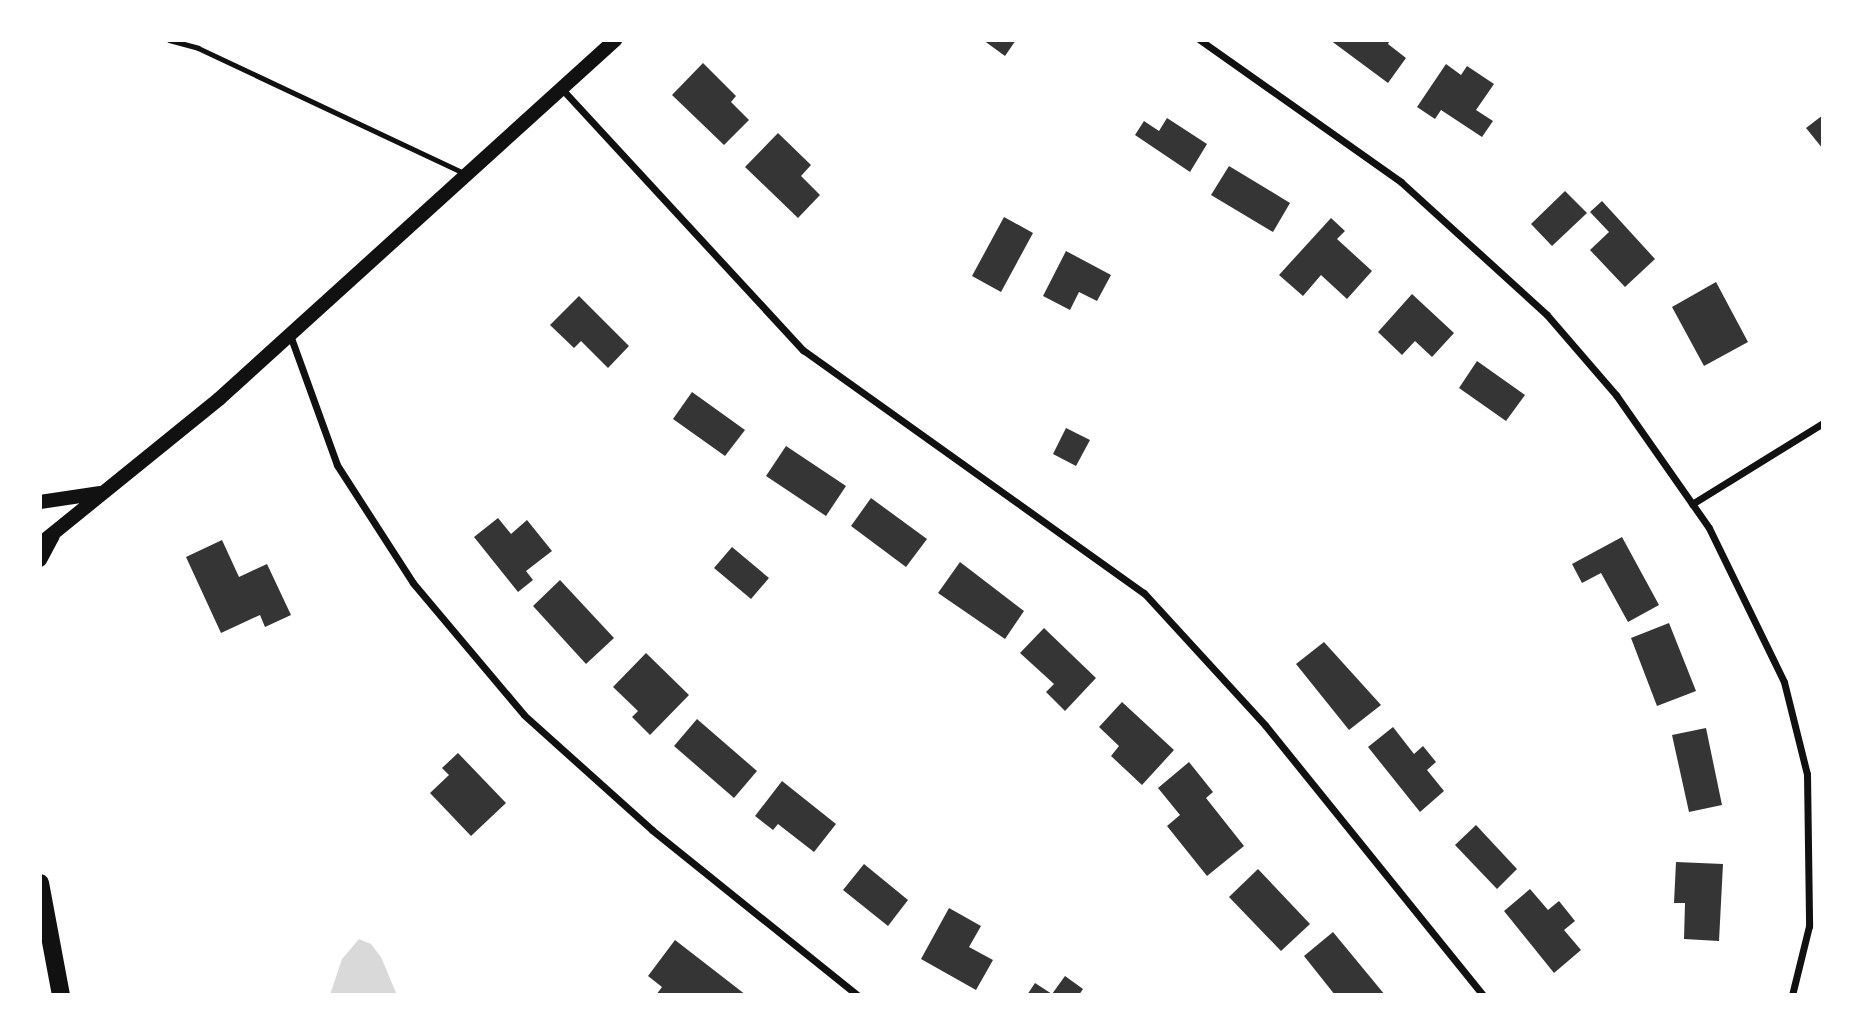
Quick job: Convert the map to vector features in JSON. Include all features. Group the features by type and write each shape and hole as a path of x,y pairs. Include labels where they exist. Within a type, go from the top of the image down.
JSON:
{"main road":[{"path":"40,544 289,335 615,40"},
{"path":"40,502 70,501 104,492"},
{"path":"40,560 56,531"},
{"path":"40,883 61,995"}],"street":[{"path":"1200,40 1401,182 1547,315 1616,395 1709,528 1784,682 1807,774 1809,926 1792,995"},
{"path":"561,88 803,351 1144,593 1265,725 1483,995"},
{"path":"289,335 337,465 413,583 524,715 652,830 857,995"},
{"path":"1692,504 1823,423"}],"lane":[{"path":"169,40 198,48 466,174"}],"shaded area":[{"path":"359,939 371,944 381,957 397,995 330,995 342,959"}],"building":[{"path":"983,40 1016,40 1005,56"},
{"path":"1330,40 1390,40 1388,44 1406,58 1388,83"},
{"path":"703,63 736,96 731,102 749,120 724,145 672,95"},
{"path":"1446,64 1461,75 1467,66 1494,84 1476,110 1493,121 1482,137 1441,110 1435,119 1417,107"},
{"path":"1823,115 1823,149 1806,128"},
{"path":"1167,118 1207,144 1190,172 1135,135 1144,121 1159,131"},
{"path":"778,133 811,165 801,176 820,195 798,218 745,167"},
{"path":"1229,166 1290,203 1273,232 1211,195"},
{"path":"1565,191 1587,213 1552,246 1531,224"},
{"path":"1602,201 1655,259 1625,287 1590,250 1609,232 1590,212"},
{"path":"1004,217 1033,233 1001,292 972,276"},
{"path":"1331,218 1345,231 1337,239 1372,271 1347,299 1321,275 1303,296 1279,275"},
{"path":"1066,251 1111,275 1097,301 1079,292 1070,310 1043,296"},
{"path":"1716,282 1748,342 1704,366 1672,307"},
{"path":"1412,294 1454,333 1432,357 1415,341 1402,355 1378,332"},
{"path":"579,296 629,346 608,368 581,341 574,348 550,325"},
{"path":"1477,361 1525,395 1506,421 1459,388"},
{"path":"692,392 745,430 725,456 673,419"},
{"path":"1066,428 1090,440 1076,466 1053,454"},
{"path":"786,446 846,486 826,516 766,476"},
{"path":"871,498 927,539 906,567 851,526"},
{"path":"498,518 511,534 527,520 552,551 526,571 533,580 518,592 474,537"},
{"path":"1622,537 1659,605 1628,622 1601,573 1582,583 1572,564"},
{"path":"222,540 239,577 267,564 291,615 265,627 260,615 221,633 186,557"},
{"path":"732,547 769,578 751,599 714,568"},
{"path":"960,562 1024,611 1005,639 938,593"},
{"path":"560,580 614,638 586,664 533,606"},
{"path":"1669,623 1696,691 1657,706 1631,638"},
{"path":"1044,628 1096,678 1065,711 1046,692 1054,684 1020,653"},
{"path":"1324,642 1381,705 1349,730 1296,664"},
{"path":"646,653 689,695 650,735 632,717 638,711 613,687"},
{"path":"1122,702 1174,750 1142,785 1111,756 1119,746 1099,727"},
{"path":"697,719 757,771 734,798 674,746"},
{"path":"1393,727 1414,754 1423,746 1436,762 1427,770 1444,791 1420,812 1368,747"},
{"path":"1706,728 1722,805 1689,812 1672,735"},
{"path":"458,753 506,803 471,836 430,793 449,775 442,768"},
{"path":"1189,762 1213,792 1206,798 1244,846 1207,876 1167,826 1180,815 1158,788"},
{"path":"782,781 836,824 814,852 778,824 773,830 755,816"},
{"path":"1476,825 1517,869 1497,889 1455,845"},
{"path":"1676,862 1723,864 1719,941 1684,939 1685,903 1674,903"},
{"path":"864,864 908,900 888,926 843,890"},
{"path":"1258,869 1310,924 1281,951 1229,897"},
{"path":"1530,889 1548,910 1559,901 1575,921 1564,930 1581,950 1554,973 1504,911"},
{"path":"949,908 981,926 969,947 993,960 976,990 921,959"},
{"path":"1333,932 1385,995 1335,995 1304,956"},
{"path":"675,940 746,995 656,995 662,987 648,976"},
{"path":"1065,976 1083,989 1079,995 1027,995 1035,983 1052,994"}]}
